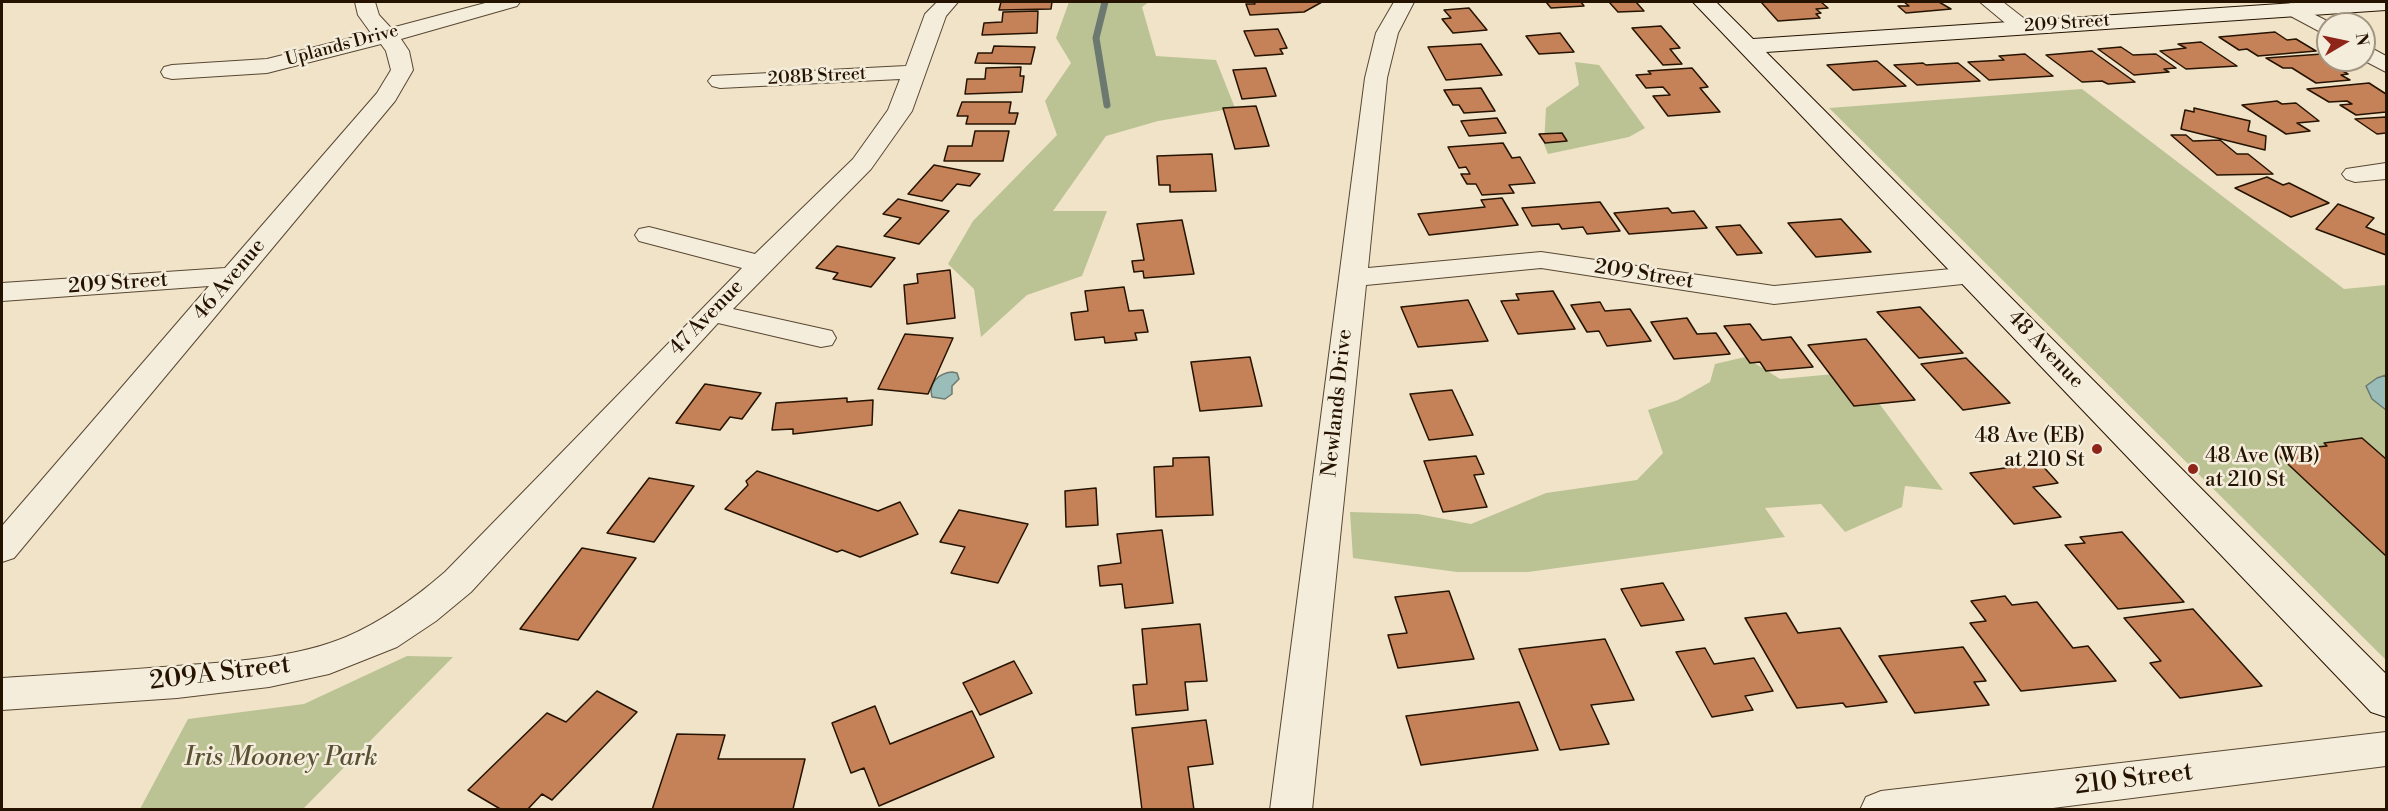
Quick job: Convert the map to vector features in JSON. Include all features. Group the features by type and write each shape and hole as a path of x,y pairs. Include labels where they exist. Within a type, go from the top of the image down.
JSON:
{"main road":[{"name":"48 Avenue","path":"1704,2 2386,700"},
{"name":"209 Street","path":"1748,46 2386,3"}],"street":[{"name":"46 Avenue","path":"2,549 387,96 402,70 396,46 382,35 366,9 365,2"},
{"name":"Uplands Drive","path":"172,72 267,66 510,2"},
{"name":"47 Avenue","path":"427,609 458,582 712,313 862,164 900,111 936,14 948,2"},
{"name":"Newlands Drive","path":"1291,810 1376,78 1387,33 1404,2"},
{"path":"1990,2 2024,27"},
{"path":"2292,9 2316,23"},
{"name":"208B Street","path":"720,81 914,72"},
{"path":"2355,174 2386,171"},
{"path":"649,235 760,264"},
{"name":"209 Street","path":"1352,279 1541,260 1774,295 1972,275"},
{"name":"209 Street","path":"2,292 234,276"},
{"path":"712,313 821,338"},
{"name":"209A Street","path":"2,694 203,680 265,672 346,652 383,637 427,609"},
{"name":"210 Street","path":"1881,810 2386,749"}],"green space":[{"path":"1069,2 1149,2 1142,7 1156,56 1216,60 1235,108 1158,121 1106,136 1053,211 1107,211 1082,276 1027,295 981,337 974,289 948,264 973,221 1057,135 1045,101 1071,63 1056,38"},
{"path":"1575,62 1599,65 1645,128 1629,137 1548,154 1544,144 1546,108 1579,85"},
{"path":"2082,89 2344,289 2386,285 2386,660 1829,108"},
{"path":"1745,357 1780,379 1856,372 1943,490 1905,486 1902,507 1845,532 1821,504 1765,508 1785,537 1528,572 1457,572 1353,558 1350,512 1418,514 1471,524 1546,493 1637,480 1663,453 1648,410 1678,400 1710,382 1715,364"},
{"name":"Iris Mooney Park","path":"407,656 453,657 303,809 140,809 188,719 304,704"}],"water":[{"path":"957,373 959,379 952,386 952,394 945,399 932,397 933,383 943,374"},
{"path":"2386,375 2386,410 2372,399 2366,386"}],"building":[{"path":"1001,2 1052,2 1051,9 999,10"},
{"path":"1254,2 1322,2 1304,12 1250,15 1246,4 1255,4"},
{"path":"1546,2 1581,2 1584,6 1551,8"},
{"path":"1609,2 1636,2 1644,11 1618,12"},
{"path":"1761,2 1821,2 1828,8 1816,9 1821,13 1816,14 1820,18 1778,21"},
{"path":"1904,2 1939,2 1951,9 1906,13 1898,6 1909,6"},
{"path":"1469,8 1487,30 1453,33 1442,19 1451,18 1444,10"},
{"path":"1038,11 1037,33 982,35 984,23 1002,22 1003,12"},
{"path":"1661,26 1680,48 1670,49 1682,64 1663,65 1632,28"},
{"path":"1278,29 1287,48 1280,49 1283,54 1255,56 1244,31"},
{"path":"2275,32 2287,40 2296,39 2316,51 2258,56 2247,49 2239,50 2219,37"},
{"path":"1560,33 1574,52 1539,54 1526,36"},
{"path":"2201,42 2237,66 2186,69 2160,51 2186,48 2178,44"},
{"path":"1481,44 1502,75 1446,80 1428,47"},
{"path":"994,46 1035,47 1031,64 975,63 978,53 992,53"},
{"path":"2121,47 2133,55 2156,54 2176,68 2164,69 2169,72 2134,75 2098,49"},
{"path":"2092,51 2135,82 2108,84 2102,81 2082,82 2046,55"},
{"path":"2025,54 2053,76 1989,80 1968,62 2004,60 1999,56"},
{"path":"2316,54 2316,72 2345,72 2348,74 2341,75 2350,80 2316,83 2292,68 2283,68 2266,58"},
{"path":"1877,61 1906,86 1853,90 1827,65"},
{"path":"1923,63 1926,65 1958,63 1980,81 1917,85 1894,65"},
{"path":"1021,67 1020,76 1024,76 1022,92 965,94 967,79 985,79 986,68"},
{"path":"1266,68 1276,96 1242,99 1233,70"},
{"path":"1692,68 1708,87 1700,88 1720,112 1668,116 1653,96 1670,95 1663,87 1646,88 1636,75 1651,74 1648,71"},
{"path":"2369,83 2386,94 2386,112 2356,115 2340,105 2352,104 2347,101 2329,102 2307,89"},
{"path":"1481,88 1495,111 1464,113 1459,105 1453,105 1444,90"},
{"path":"2277,101 2282,104 2296,103 2319,121 2297,123 2310,131 2286,134 2242,105"},
{"path":"962,102 1011,102 1009,113 1018,113 1015,124 966,124 968,116 957,116"},
{"path":"1256,106 1269,146 1235,149 1223,108"},
{"path":"2194,108 2250,121 2248,131 2266,136 2265,150 2181,129 2185,110 2194,112"},
{"path":"2386,117 2386,133 2377,134 2355,119"},
{"path":"1497,118 1506,133 1469,136 1461,121"},
{"path":"975,131 1009,131 1003,161 944,161 948,146 972,146"},
{"path":"1562,133 1567,141 1545,143 1539,134"},
{"path":"2171,135 2186,135 2193,141 2220,140 2237,154 2248,154 2273,174 2217,175"},
{"path":"1503,143 1512,158 1520,157 1535,183 1509,185 1514,193 1482,195 1476,184 1467,184 1461,174 1470,174 1466,167 1459,168 1448,147"},
{"path":"1212,154 1216,191 1170,192 1170,185 1159,185 1157,156"},
{"path":"934,165 980,174 970,186 957,184 942,201 908,194"},
{"path":"2267,177 2283,185 2289,183 2329,203 2291,217 2235,188"},
{"path":"1502,198 1518,225 1429,235 1418,214 1485,207 1481,200"},
{"path":"898,199 949,211 919,244 884,236 901,218 883,214"},
{"path":"1600,202 1620,231 1587,234 1583,227 1562,229 1559,224 1532,226 1522,208"},
{"path":"2338,204 2374,218 2366,227 2386,235 2386,255 2316,229"},
{"path":"1668,208 1672,213 1694,211 1707,228 1629,234 1614,213"},
{"path":"1841,219 1871,252 1816,257 1788,223"},
{"path":"1182,220 1194,274 1144,278 1143,271 1134,272 1132,261 1144,260 1137,224"},
{"path":"1740,225 1762,253 1737,255 1716,227"},
{"path":"837,246 895,258 871,287 833,279 838,273 816,268"},
{"path":"950,270 955,318 907,324 904,285 918,283 917,274"},
{"path":"1124,287 1129,311 1143,310 1148,332 1135,333 1137,340 1105,343 1104,337 1075,340 1071,313 1088,311 1085,291"},
{"path":"1553,291 1575,329 1518,334 1501,301 1519,300 1516,294"},
{"path":"1468,300 1488,341 1418,347 1401,307"},
{"path":"1600,302 1605,311 1630,309 1651,341 1607,346 1599,331 1587,332 1571,305"},
{"path":"1920,307 1963,353 1919,358 1877,312"},
{"path":"1687,318 1697,334 1716,333 1730,354 1674,359 1651,322"},
{"path":"1750,324 1762,340 1791,337 1813,367 1766,371 1760,362 1750,363 1724,326"},
{"path":"905,334 953,338 928,394 878,389"},
{"path":"1866,339 1915,400 1854,406 1808,345"},
{"path":"1250,357 1262,406 1200,411 1191,362"},
{"path":"1966,358 2010,403 1963,410 1921,364"},
{"path":"705,384 761,393 742,419 730,417 720,430 676,423"},
{"path":"1452,390 1473,435 1429,440 1410,394"},
{"path":"847,398 847,402 873,400 872,425 793,434 793,429 772,430 776,403"},
{"path":"2362,438 2386,459 2386,556 2274,451 2327,446 2324,443"},
{"path":"1476,456 1484,474 1474,475 1487,507 1443,512 1424,461"},
{"path":"1209,457 1213,515 1156,517 1154,467 1173,466 1173,458"},
{"path":"2040,463 2058,483 2033,487 2061,517 2014,524 1970,473"},
{"path":"757,471 878,511 900,502 918,534 860,557 842,550 837,552 725,509 748,485 746,481"},
{"path":"649,478 694,486 654,542 607,533"},
{"path":"1096,488 1098,525 1066,527 1065,491"},
{"path":"959,510 1028,524 998,583 951,573 965,547 940,542"},
{"path":"1162,530 1173,603 1125,608 1122,584 1100,586 1098,566 1121,563 1117,534"},
{"path":"2122,532 2184,602 2118,609 2065,545 2085,543 2080,537"},
{"path":"582,548 636,558 578,640 520,629"},
{"path":"1663,583 1684,620 1641,626 1621,589"},
{"path":"1449,591 1474,659 1398,668 1388,635 1407,633 1395,597"},
{"path":"2005,596 2012,605 2037,602 2073,648 2088,646 2116,681 2021,691 1970,623 1986,621 1971,601"},
{"path":"2193,609 2262,686 2180,698 2150,663 2161,661 2124,618"},
{"path":"1786,613 1798,633 1840,628 1887,702 1846,707 1843,703 1797,708 1745,618"},
{"path":"1200,624 1207,681 1185,682 1188,710 1136,715 1133,685 1147,684 1142,629"},
{"path":"1605,639 1634,700 1591,705 1609,744 1560,750 1519,649"},
{"path":"1963,647 1986,681 1974,682 1989,705 1915,713 1879,656"},
{"path":"1705,648 1714,664 1754,658 1773,691 1745,696 1753,710 1712,717 1676,652"},
{"path":"1014,661 1032,693 980,715 963,683"},
{"path":"597,691 637,712 552,800 542,794 527,810 502,810 468,790 547,713 566,722"},
{"path":"1519,702 1538,750 1421,765 1406,716"},
{"path":"875,706 890,744 972,711 994,757 879,806 864,768 851,773 832,723"},
{"path":"1206,720 1213,764 1188,767 1194,810 1142,810 1132,728"},
{"path":"677,734 725,735 718,759 805,759 793,809 652,810"}],"waterway":[{"path":"1105,2 1096,38 1107,105"}],"place":[{"name":"48 Ave (EB) at 210 St","path":"2097,449"},
{"name":"48 Ave (WB) at 210 St","path":"2193,469"}]}
